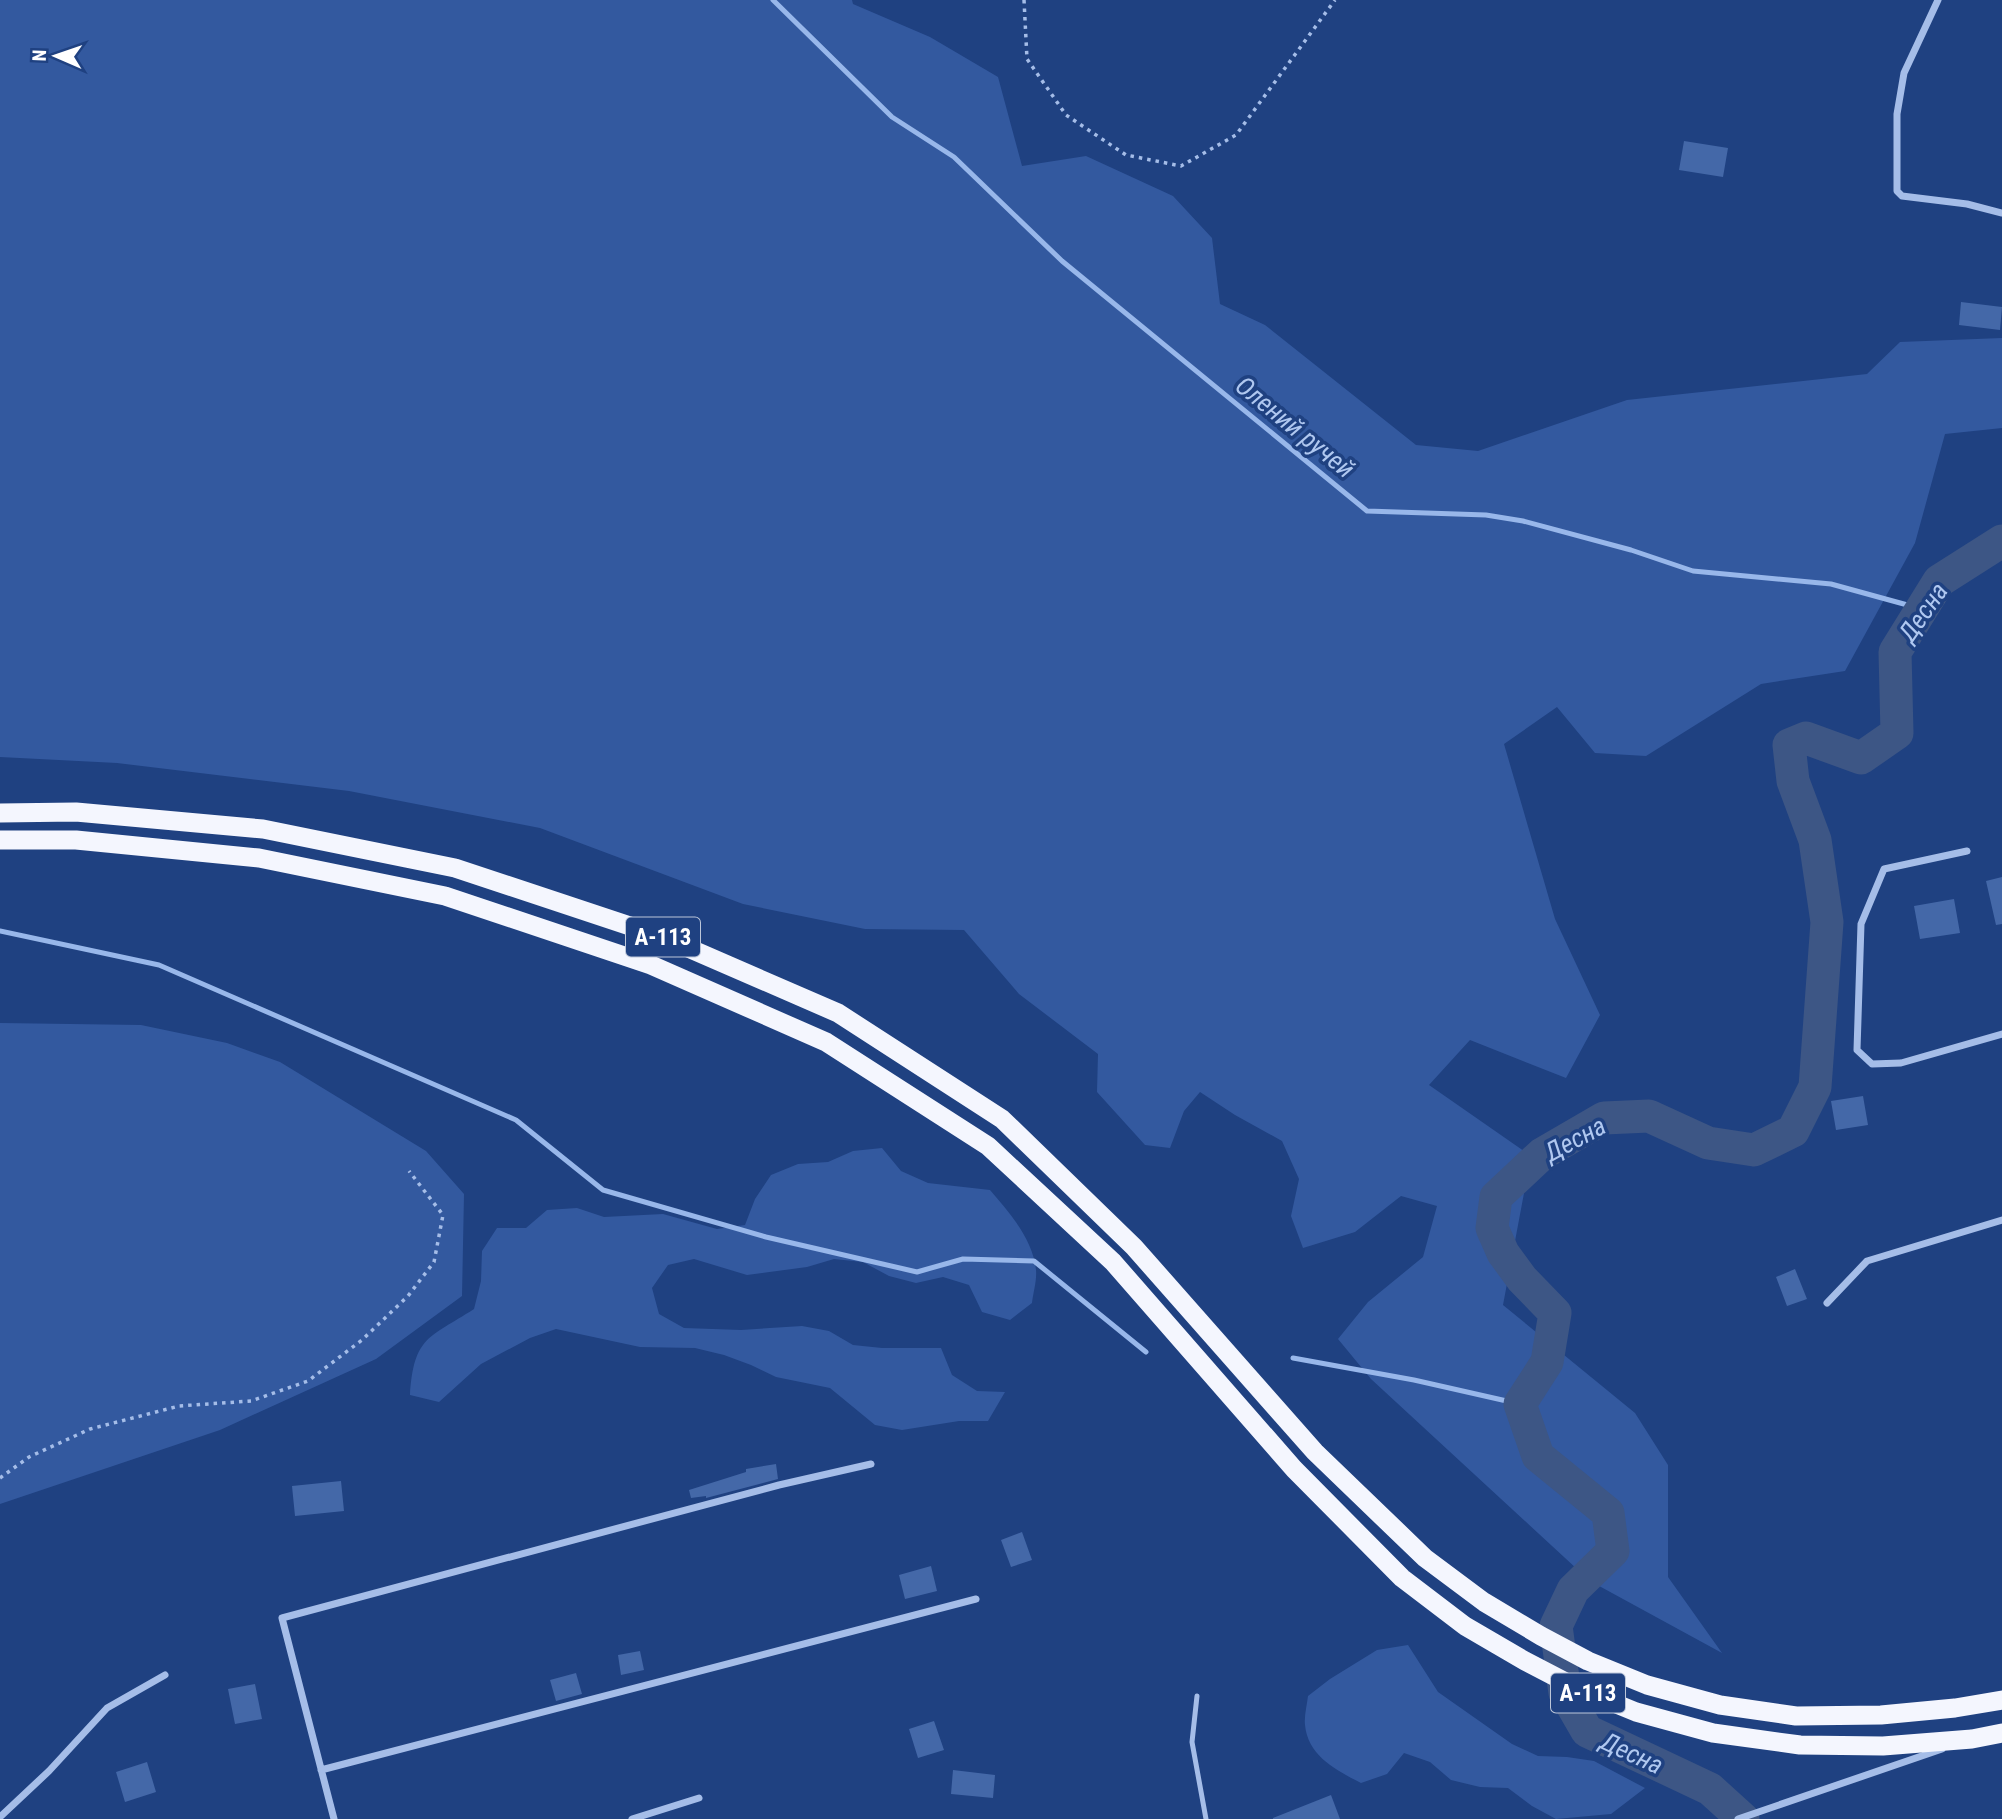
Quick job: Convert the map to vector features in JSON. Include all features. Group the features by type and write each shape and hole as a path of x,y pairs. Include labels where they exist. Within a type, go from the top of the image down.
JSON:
{"highway":[{"name":"А-113","path":"0,813 76,811 263,830 455,868 663,937 838,1013 1002,1119 1134,1247 1315,1452 1425,1558 1484,1602 1541,1636 1588,1661 1647,1685 1720,1705 1796,1716 1881,1715 1955,1708 2002,1700"},
{"name":"А-113","path":"0,840 76,840 259,858 445,896 651,965 826,1042 998,1154 1113,1262 1294,1469 1402,1578 1465,1626 1574,1687 1636,1712 1713,1733 1800,1745 1883,1746 1972,1739 2002,1733"}],"street":[{"path":"1938,0 1904,74 1897,114 1897,191 1902,196 1967,204 2002,213"},
{"path":"1967,850 1884,869 1861,924 1857,1050 1872,1064 1901,1063 2002,1034"},
{"path":"1827,1303 1867,1261 2002,1220"},
{"path":"334,1819 282,1618 779,1485 871,1464"},
{"path":"321,1770 976,1599"},
{"path":"0,1817 49,1771 107,1708 165,1675"},
{"path":"1738,1819 1972,1739"},
{"path":"632,1819 699,1798"}],"lane":[{"path":"1197,1696 1192,1742 1206,1819"}],"path":[{"path":"1024,0 1027,60 1066,115 1126,155 1181,166 1236,135 1335,0"},
{"path":"0,1478 29,1457 90,1429 178,1406 251,1401 308,1381 362,1340 408,1296 433,1262 443,1215 409,1171"}],"shaded area":[{"path":"0,0 852,0 853,4 930,37 998,77 1022,166 1086,156 1173,196 1212,238 1220,304 1265,325 1416,445 1478,451 1627,400 1867,374 1900,342 2002,338 2002,428 1945,434 1915,543 1845,671 1761,684 1646,756 1595,753 1557,707 1504,744 1555,919 1600,1015 1566,1078 1470,1040 1429,1085 1531,1156 1503,1305 1635,1413 1668,1465 1668,1577 1722,1653 1590,1581 1371,1379 1338,1339 1368,1302 1423,1257 1437,1206 1401,1196 1355,1232 1303,1248 1291,1216 1299,1179 1282,1141 1200,1092 1184,1111 1170,1148 1145,1145 1097,1092 1098,1054 1019,994 964,930 865,929 743,904 540,828 349,791 117,763 0,757"},
{"path":"0,1023 141,1025 227,1043 280,1062 426,1151 464,1194 462,1296 376,1359 220,1430 0,1504"},
{"path":"882,1148 901,1171 928,1183 990,1190 1019,1227 1030,1248 1036,1274 1032,1303 1010,1320 982,1312 969,1285 943,1277 916,1283 889,1276 863,1262 834,1259 807,1267 747,1275 694,1259 668,1265 652,1288 659,1314 684,1328 741,1330 802,1326 829,1331 853,1345 941,1348 952,1375 977,1391 1005,1392 988,1421 959,1421 902,1430 875,1425 830,1388 776,1377 724,1355 695,1348 640,1347 556,1329 530,1338 481,1364 439,1402 410,1395 415,1361 420,1350 435,1333 474,1309 481,1281 482,1251 497,1228 526,1228 547,1210 577,1208 604,1217 663,1214 717,1229 745,1225 755,1199 771,1175 798,1164 828,1162 853,1151"},
{"path":"1408,1645 1438,1692 1512,1744 1538,1756 1594,1761 1645,1788 1611,1814 1556,1819 1532,1806 1508,1788 1480,1787 1451,1780 1430,1762 1404,1753 1387,1774 1361,1783 1342,1773 1317,1754 1307,1736 1305,1722 1308,1696 1377,1650"}],"building":[{"path":"1684,141 1728,148 1723,177 1679,170"},
{"path":"1961,302 2002,307 2000,330 1959,325"},
{"path":"2002,877 2002,924 1996,925 1986,881"},
{"path":"1954,899 1960,933 1920,939 1914,906"},
{"path":"1863,1096 1868,1125 1836,1130 1831,1101"},
{"path":"1795,1269 1807,1299 1787,1306 1776,1277"},
{"path":"776,1464 778,1479 706,1498 691,1498 689,1490 746,1472 746,1469"},
{"path":"341,1481 344,1511 295,1516 292,1486"},
{"path":"1022,1532 1032,1560 1011,1567 1001,1540"},
{"path":"931,1566 937,1591 905,1599 899,1575"},
{"path":"640,1651 644,1670 621,1675 618,1655"},
{"path":"576,1673 582,1694 556,1701 550,1680"},
{"path":"255,1684 262,1719 235,1724 228,1689"},
{"path":"934,1721 944,1750 918,1758 909,1729"},
{"path":"147,1762 156,1792 125,1802 116,1772"},
{"path":"953,1770 995,1775 993,1798 951,1794"},
{"path":"1331,1795 1340,1819 1273,1819 1273,1818"}],"waterway":[{"name":"Олений ручей","path":"773,0 892,117 954,157 1062,261 1367,511 1486,515 1523,521 1631,550 1693,571 1831,584 1922,609"},
{"name":"Десна","path":"1743,1819 1710,1789 1587,1731 1565,1693 1556,1626 1573,1590 1613,1551 1608,1513 1538,1456 1520,1404 1547,1362 1555,1313 1522,1279 1503,1253 1492,1228 1496,1197 1542,1154 1604,1118 1649,1116 1708,1143 1754,1150 1793,1131 1815,1087 1827,922 1815,840 1793,781 1789,745 1806,738 1861,758 1897,733 1895,652 1939,581 2002,541"},
{"path":"0,931 159,965 516,1120 603,1190 766,1237 917,1272 963,1259 1034,1261 1146,1352"},
{"path":"1293,1358 1414,1380 1520,1404"}]}
